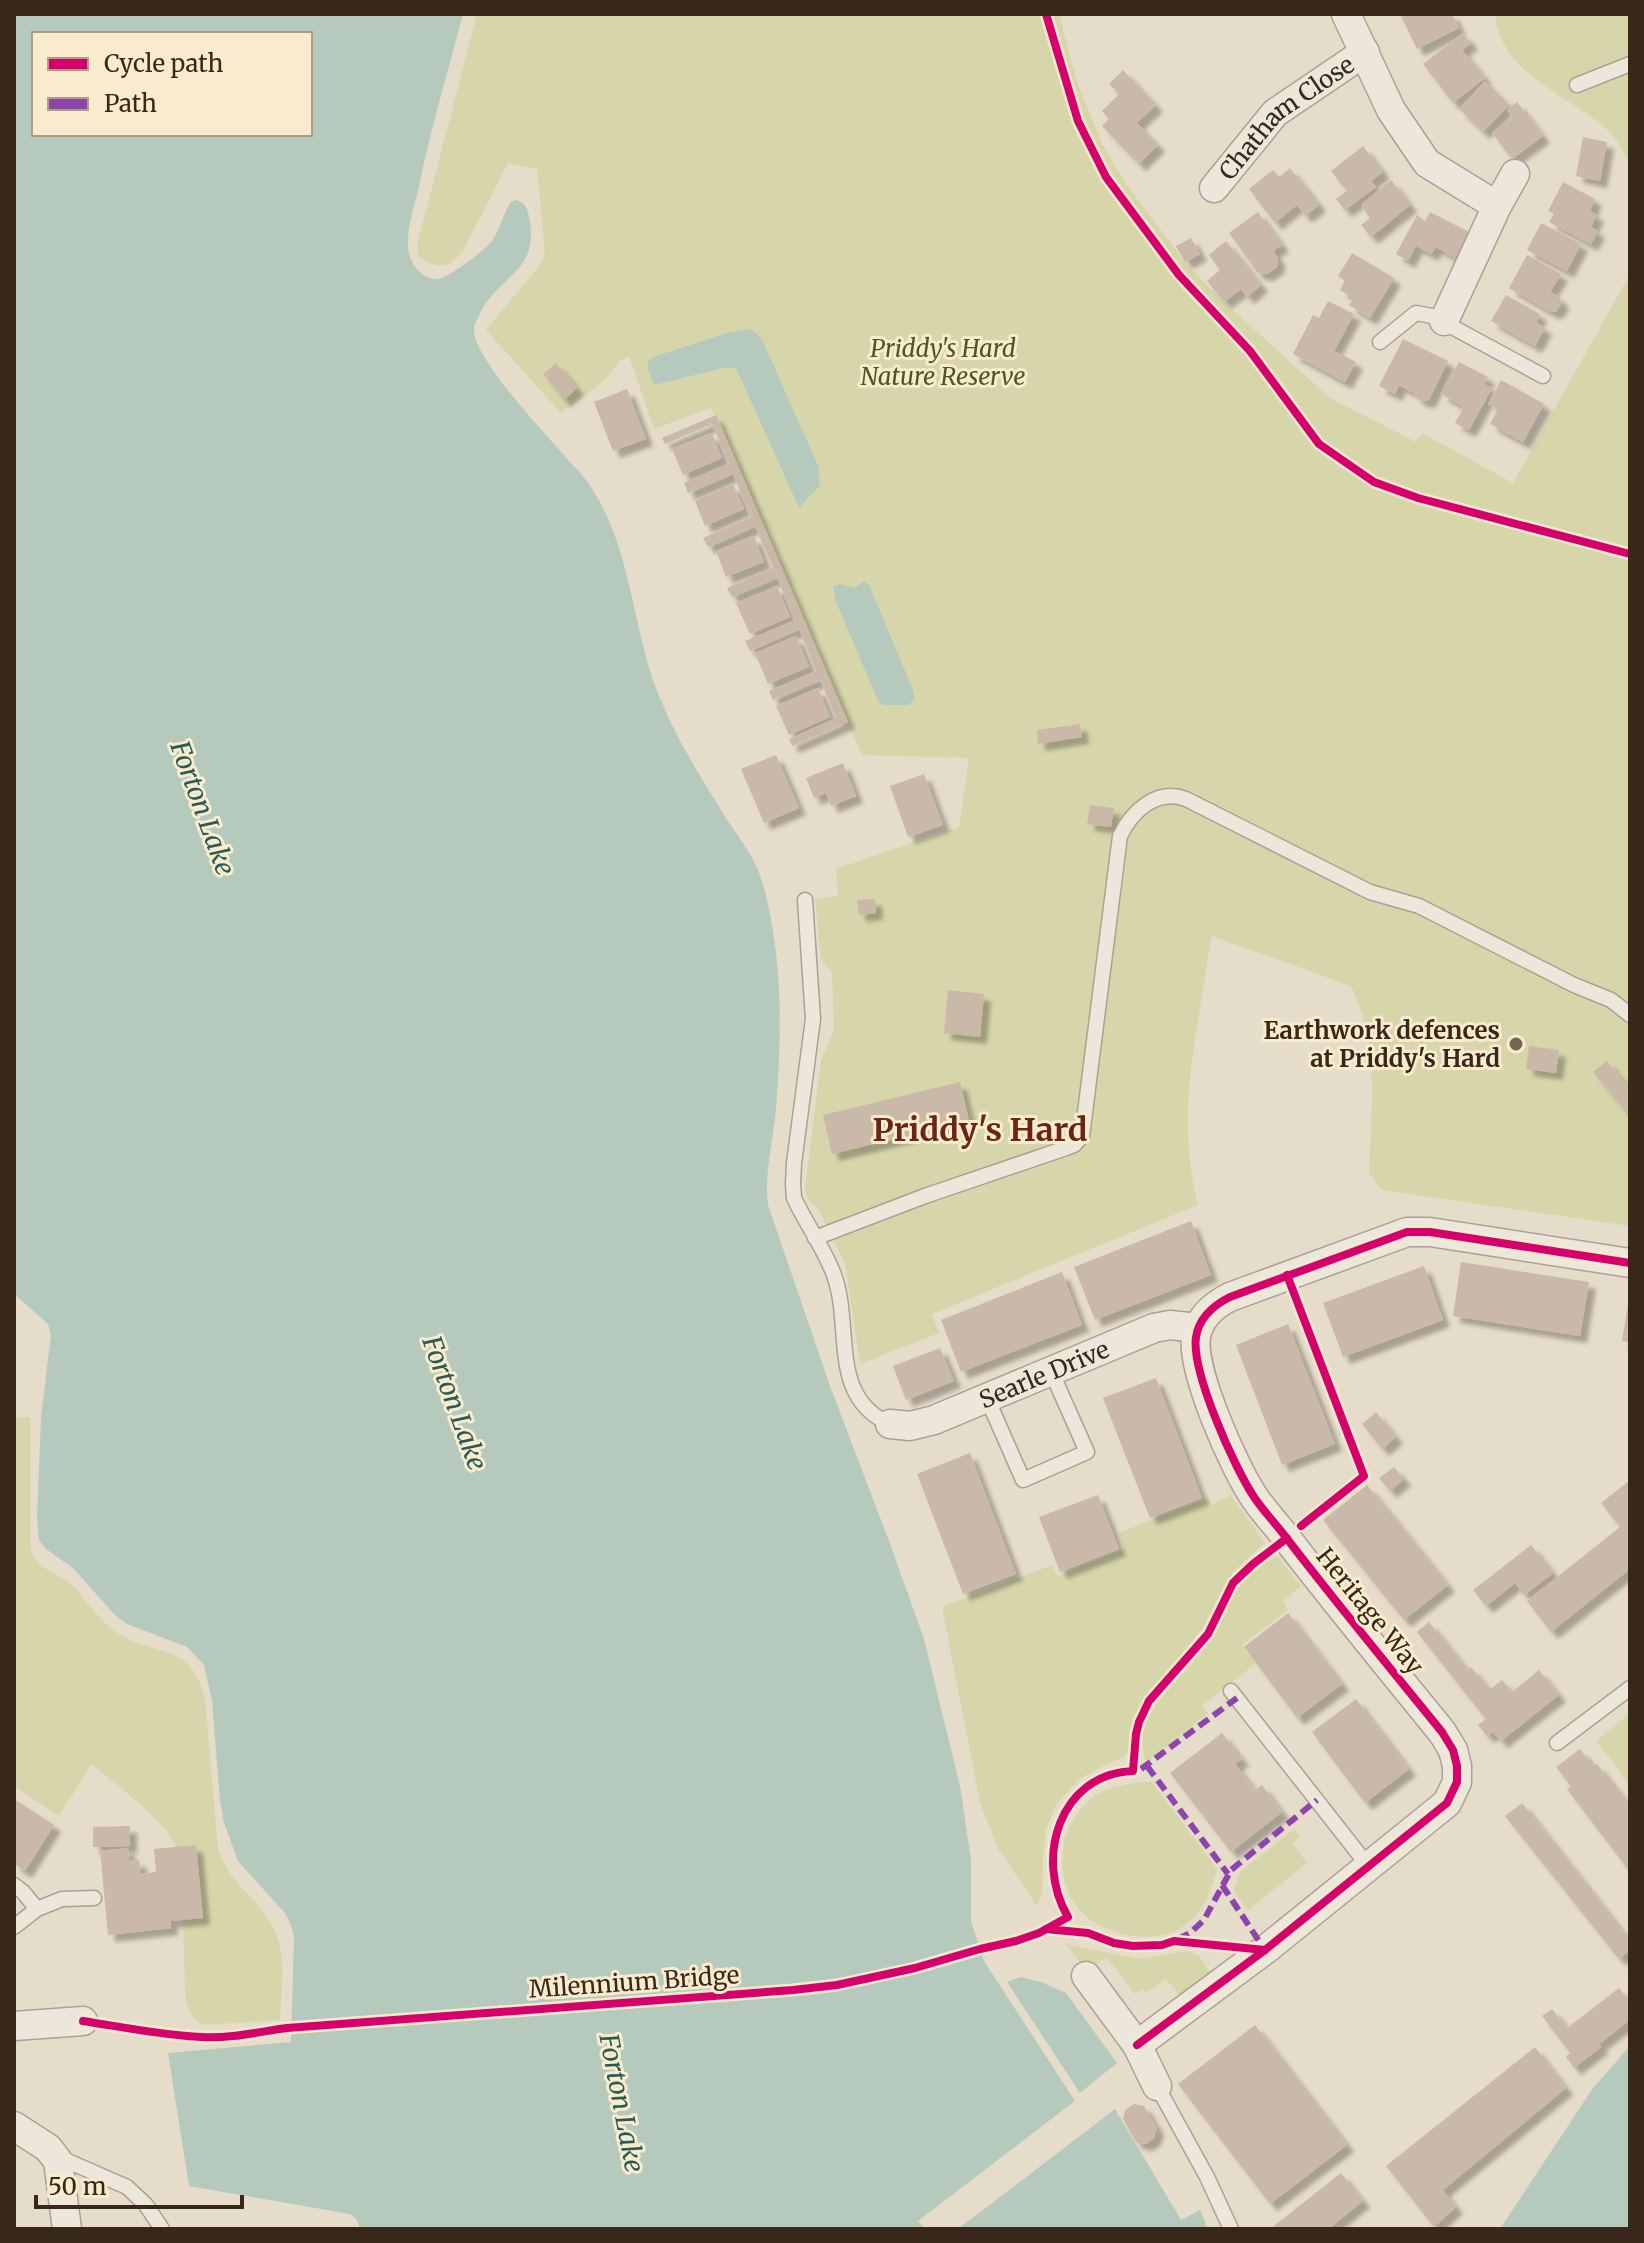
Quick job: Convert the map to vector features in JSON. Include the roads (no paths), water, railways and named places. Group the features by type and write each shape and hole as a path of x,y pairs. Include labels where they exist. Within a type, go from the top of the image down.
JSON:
{"street":[{"path":"1346,14 1391,110 1427,163 1497,206"},
{"name":"Chatham Close","path":"1214,188 1275,113 1365,52"},
{"path":"1444,321 1515,174"},
{"path":"1198,1328 1207,1313 1230,1297 1407,1232 1430,1232 1630,1263"},
{"name":"Searle Drive","path":"890,1424 910,1426 926,1423 1154,1328 1170,1325 1198,1328"},
{"name":"Heritage Way","path":"1137,2045 1265,1950 1447,1803 1457,1782 1455,1758 1442,1732 1307,1565 1248,1486 1200,1377 1195,1347 1198,1328"},
{"path":"1086,1976 1137,2045 1157,2086"},
{"path":"14,2026 83,2021"},
{"path":"14,2126 55,2156 59,2165 67,2229"}],"lane":[{"path":"1577,85 1630,64"},
{"path":"1380,342 1416,313 1432,316 1543,376"},
{"path":"815,1238 1074,1145 1082,1136 1120,836 1137,812 1160,797 1173,795 1186,799 1370,892 1419,906 1574,985 1611,1000 1630,1015"},
{"path":"805,900 813,1019 793,1184 794,1198 828,1263 838,1290 846,1362 852,1384 868,1410 890,1424"},
{"path":"987,1398 1023,1480 1087,1452 1051,1371"},
{"path":"1557,1743 1630,1688"},
{"path":"1231,1691 1369,1867"},
{"path":"14,1885 37,1909"},
{"path":"14,1927 37,1909 62,1899 94,1898"},
{"path":"1157,2086 1207,2177 1231,2229"},
{"path":"55,2156 127,2187 146,2205 162,2229"}],"water":[{"name":"Forton Lake","path":"14,14 463,14 412,216 408,238 410,258 416,268 431,278 450,274 492,241 511,202 518,201 526,208 531,235 529,249 517,270 481,311 474,328 476,341 498,377 590,486 605,512 626,570 647,662 657,691 698,772 758,870 776,952 780,1011 768,1205 830,1386 924,1639 960,1786 971,1860 971,1921 984,1961 1093,2126 1115,2109 1181,2220 1200,2210 1208,2229 360,2229 357,2220 350,2214 189,2186 168,2053 291,2042 294,1937 285,1913 238,1861 224,1823 212,1700 204,1665 187,1647 127,1624 114,1614 73,1568 46,1549 39,1540 41,1417 51,1335 48,1324 14,1294"},
{"path":"750,329 763,341 818,466 820,485 799,508 736,368 723,368 654,385 648,369 648,362 653,357 727,333"},
{"path":"864,581 869,585 914,692 914,699 909,705 879,703 836,602 833,586 840,584 855,588"},
{"path":"1021,1977 1066,1993 1117,2063 1080,2093 1007,1982"},
{"path":"1630,2046 1630,2229 1500,2229 1593,2088"}],"place":[{"name":"Earthwork defences at Priddy's Hard","path":"1516,1044"}],"district":[{"name":"Priddy's Hard","path":"980,1130"}],"park label":[{"name":"Priddy's Hard Nature Reserve","path":"943,362"}]}
